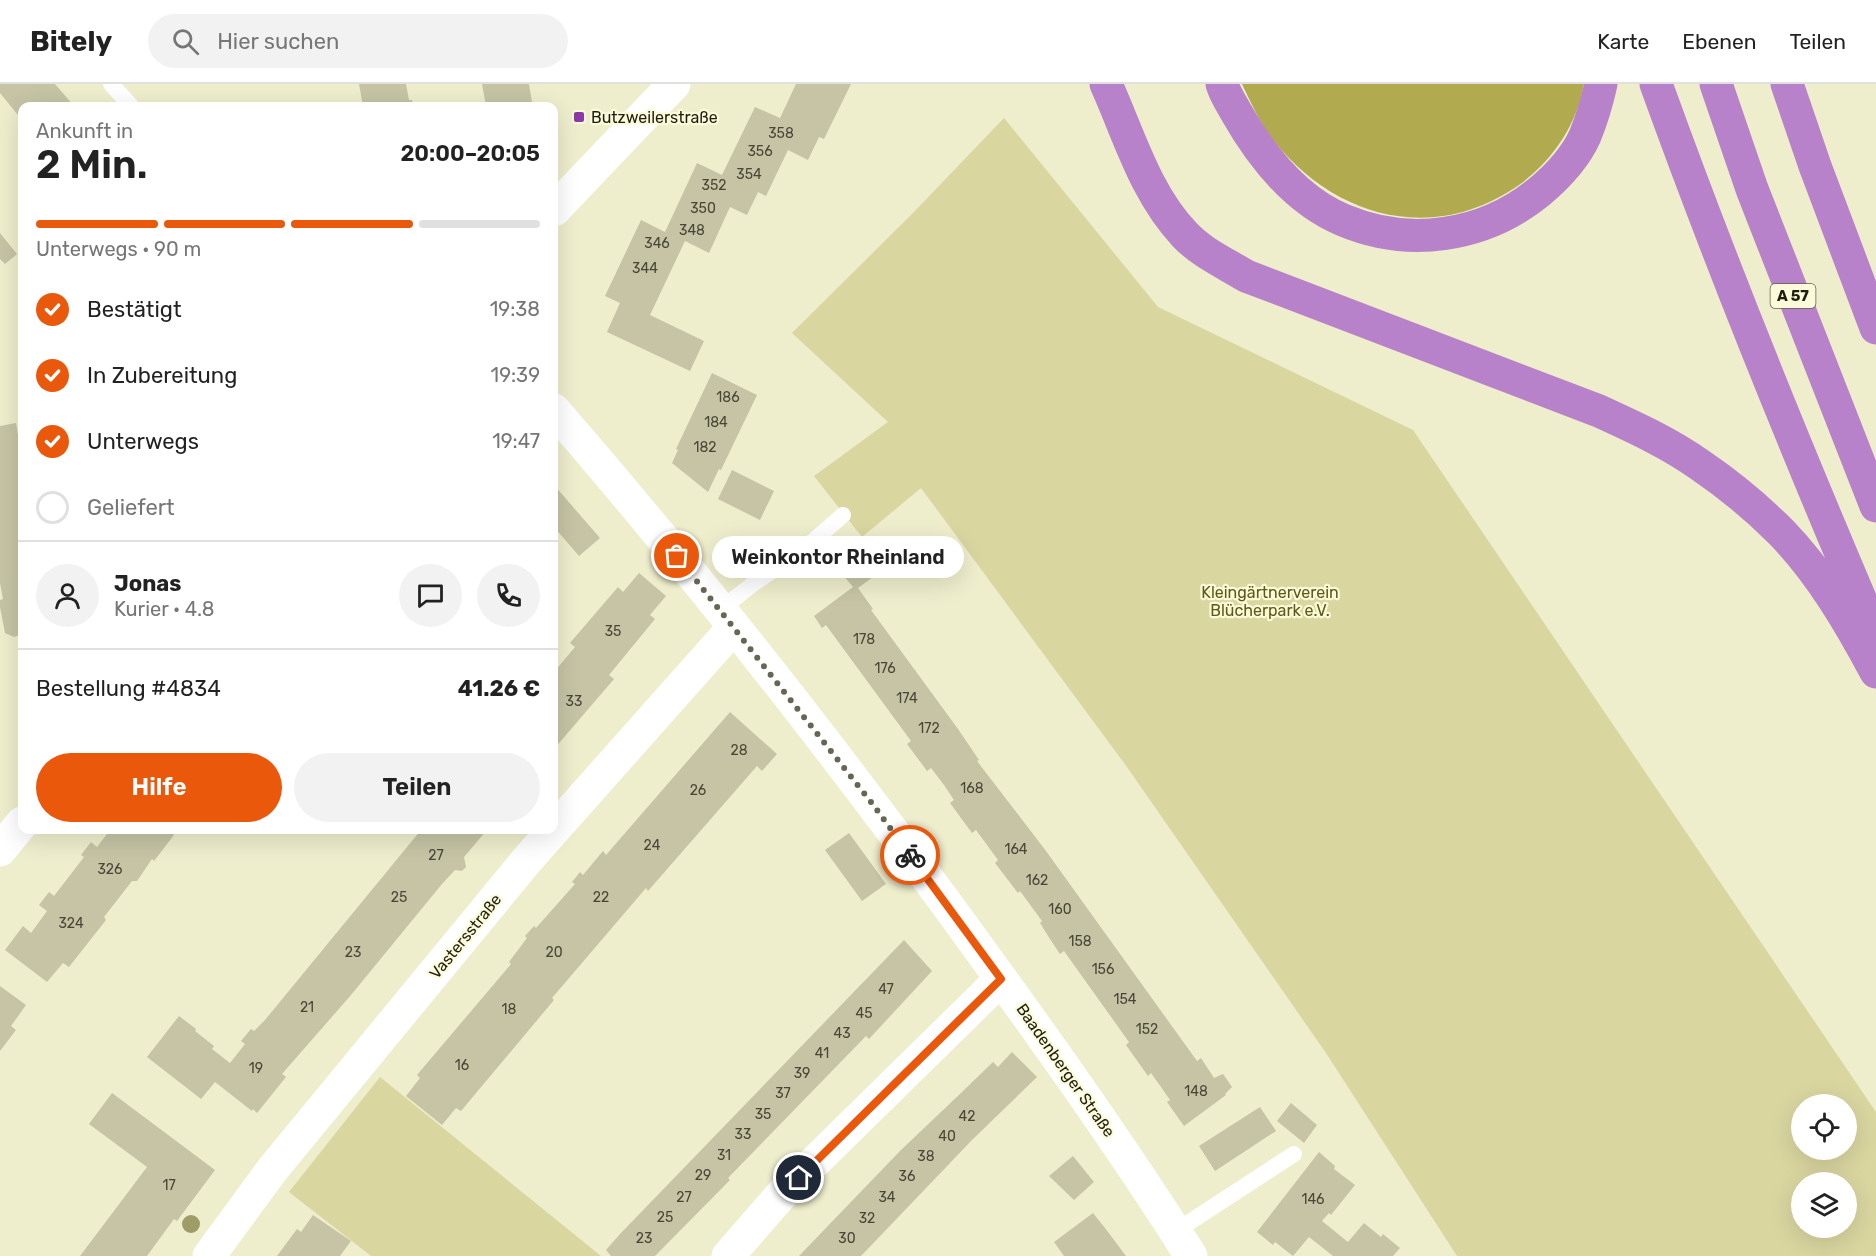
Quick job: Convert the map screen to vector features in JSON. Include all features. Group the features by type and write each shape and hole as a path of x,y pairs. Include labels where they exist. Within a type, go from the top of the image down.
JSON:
{"highway":[{"path":"1106,84 1156,197 1186,235 1205,252 1246,276 1599,411 1652,436 1700,465 1781,533 1813,571 1850,624 1876,672"},
{"path":"1221,84 1252,140 1271,164 1296,190 1320,208 1341,220 1385,234 1442,235 1465,231 1491,222 1522,206 1557,176 1584,138 1595,110 1601,84"},
{"path":"1656,84 1699,204 1813,487 1876,636"},
{"name":"A 57","path":"1716,84 1756,200 1876,506"},
{"path":"1787,84 1876,328"}],"street":[{"path":"558,206 667,87"},
{"name":"Baadenberger Straße","path":"558,415 634,502 871,802 1001,979 1138,1173 1183,1244"},
{"name":"Vastersstraße","path":"558,823 727,619"},
{"path":"0,850 18,828"},
{"name":"Vastersstraße","path":"209,1256 272,1170 549,834"},
{"path":"728,1256 782,1194 1001,979"}],"lane":[{"path":"111,84 127,102"},
{"path":"727,619 753,584 804,549 843,515"},
{"path":"1183,1244 1294,1154"}],"green space":[{"name":"Kleingärtnerverein Blücherpark e.V.","path":"1004,118 1158,307 1413,430 1876,1112 1876,1256 1457,1256 1326,1053 1127,767 921,488 862,537 814,476 888,422 792,333 913,213"},
{"path":"380,1077 601,1256 371,1256 289,1192"}],"shaded area":[{"path":"1242,84 1584,84 1576,114 1561,141 1542,165 1519,185 1486,203 1453,214 1420,218 1387,214 1355,204 1326,188 1298,167 1273,140"}],"building":[{"path":"0,84 55,84 71,102 18,102 18,115 0,93"},
{"path":"359,84 406,84 409,100 412,102 362,102"},
{"path":"482,84 529,84 532,102 485,102"},
{"path":"796,84 851,84 824,139 819,137 808,160 788,150 766,196 758,192 747,215 730,207 709,253 685,241 650,315 704,341 690,371 607,332 620,303 605,296 641,220 665,232 697,163 722,175 755,107 780,118"},
{"path":"0,233 17,254 5,264 0,259"},
{"path":"712,373 757,395 708,492 672,463 678,450 676,449"},
{"path":"16,423 18,435 18,636 14,637 5,633 0,607 0,600 3,599 0,583 0,426"},
{"path":"732,470 774,491 760,520 718,499"},
{"path":"558,490 600,538 579,556 558,532"},
{"path":"860,540 877,562 867,569 873,577 858,588 873,609 871,610 958,729 979,760 977,761 1046,851 1197,1061 1201,1058 1214,1078 1223,1074 1232,1087 1226,1095 1184,1126 1167,1102 1170,1100 1151,1073 1148,1076 1126,1045 1129,1042 1064,951 1060,954 1040,923 1042,921 995,863 998,860 976,830 972,833 950,803 954,800 944,785 931,768 927,771 907,744 911,741 826,625 822,628 814,616 853,587 833,563"},
{"path":"639,573 666,596 650,615 655,619 609,675 614,679 558,744 558,667 575,647 570,643 618,587 623,592"},
{"path":"730,712 777,754 762,771 757,766 648,891 646,888 552,998 554,1000 461,1111 456,1108 442,1125 406,1096 420,1078 417,1075 511,964 509,962 527,938 525,936 534,926 536,928 575,884 572,882 580,872 583,875 603,851 606,855"},
{"path":"849,833 886,884 862,901 825,850"},
{"path":"107,834 174,835 154,861 152,859 137,881 132,881 104,917 106,920 69,967 63,963 47,982 5,950 23,926 31,933 47,911 39,905 49,892 54,896 84,857 81,855 91,842 97,847"},
{"path":"418,834 484,834 464,857 466,867 462,871 455,870 442,884 351,995 282,1074 286,1077 257,1113 215,1082 201,1099 147,1057 179,1016 196,1029 195,1031 214,1046 212,1049 230,1063 245,1044 241,1041 251,1029 254,1031"},
{"path":"904,940 932,971 869,1039 866,1036 655,1256 611,1256 606,1250 620,1234"},
{"path":"0,986 26,1005 11,1026 16,1030 0,1051"},
{"path":"1012,1052 1037,1077 972,1140 861,1256 799,1256 900,1151 993,1062 998,1067"},
{"path":"112,1093 215,1170 177,1221 174,1219 147,1256 80,1256 147,1167 89,1124"},
{"path":"1291,1103 1317,1125 1304,1143 1277,1121"},
{"path":"1260,1107 1276,1131 1215,1171 1199,1146"},
{"path":"1319,1152 1335,1166 1334,1169 1355,1185 1331,1215 1329,1213 1322,1221 1348,1242 1364,1223 1381,1237 1383,1234 1400,1248 1393,1256 1333,1256 1309,1237 1293,1256 1275,1242 1273,1245 1257,1232"},
{"path":"1073,1156 1094,1182 1074,1200 1049,1176"},
{"path":"1093,1213 1126,1256 1064,1256 1054,1242"},
{"path":"313,1215 351,1241 340,1256 277,1256 297,1229 301,1232"}],"way so far":[{"path":"677,556 871,802 910,855"}],"place":[{"name":"Butzweilerstraße","path":"579,117"},
{"name":"Weinkontor Rheinland","path":"677,556"}],"route":[{"path":"799,1178 1001,979 910,855"}]}
